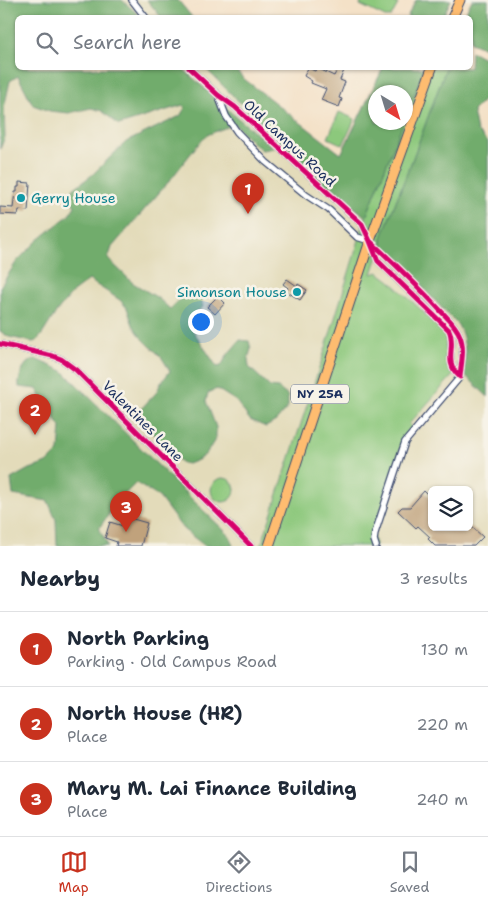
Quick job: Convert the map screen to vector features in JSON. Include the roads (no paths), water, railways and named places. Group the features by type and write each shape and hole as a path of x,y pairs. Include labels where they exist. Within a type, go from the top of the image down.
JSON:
{"main road":[{"path":"453,15 460,0"},
{"name":"NY 25A","path":"268,546 370,241 431,70"}],"street":[{"path":"132,0 144,15"},
{"name":"Old Campus Road","path":"191,70 218,95 235,107 362,224 370,241"},
{"name":"Old Campus Road","path":"218,95 226,116 237,132 266,162 306,195 329,210 357,236 370,241"},
{"path":"370,241 378,261 451,333 452,368 460,377"},
{"path":"370,241 408,276 452,324 462,342 463,354 460,377 408,437 403,446 375,533 374,540 376,546"},
{"name":"Valentines Lane","path":"0,344 52,356 68,363 251,546"}],"place":[{"name":"Gerry House","path":"21,198"},
{"name":"North Parking","path":"248,214"},
{"name":"Simonson House","path":"297,292"},
{"name":"North House (HR)","path":"35,435"},
{"name":"Mary M. Lai Finance Building","path":"126,532"}]}
